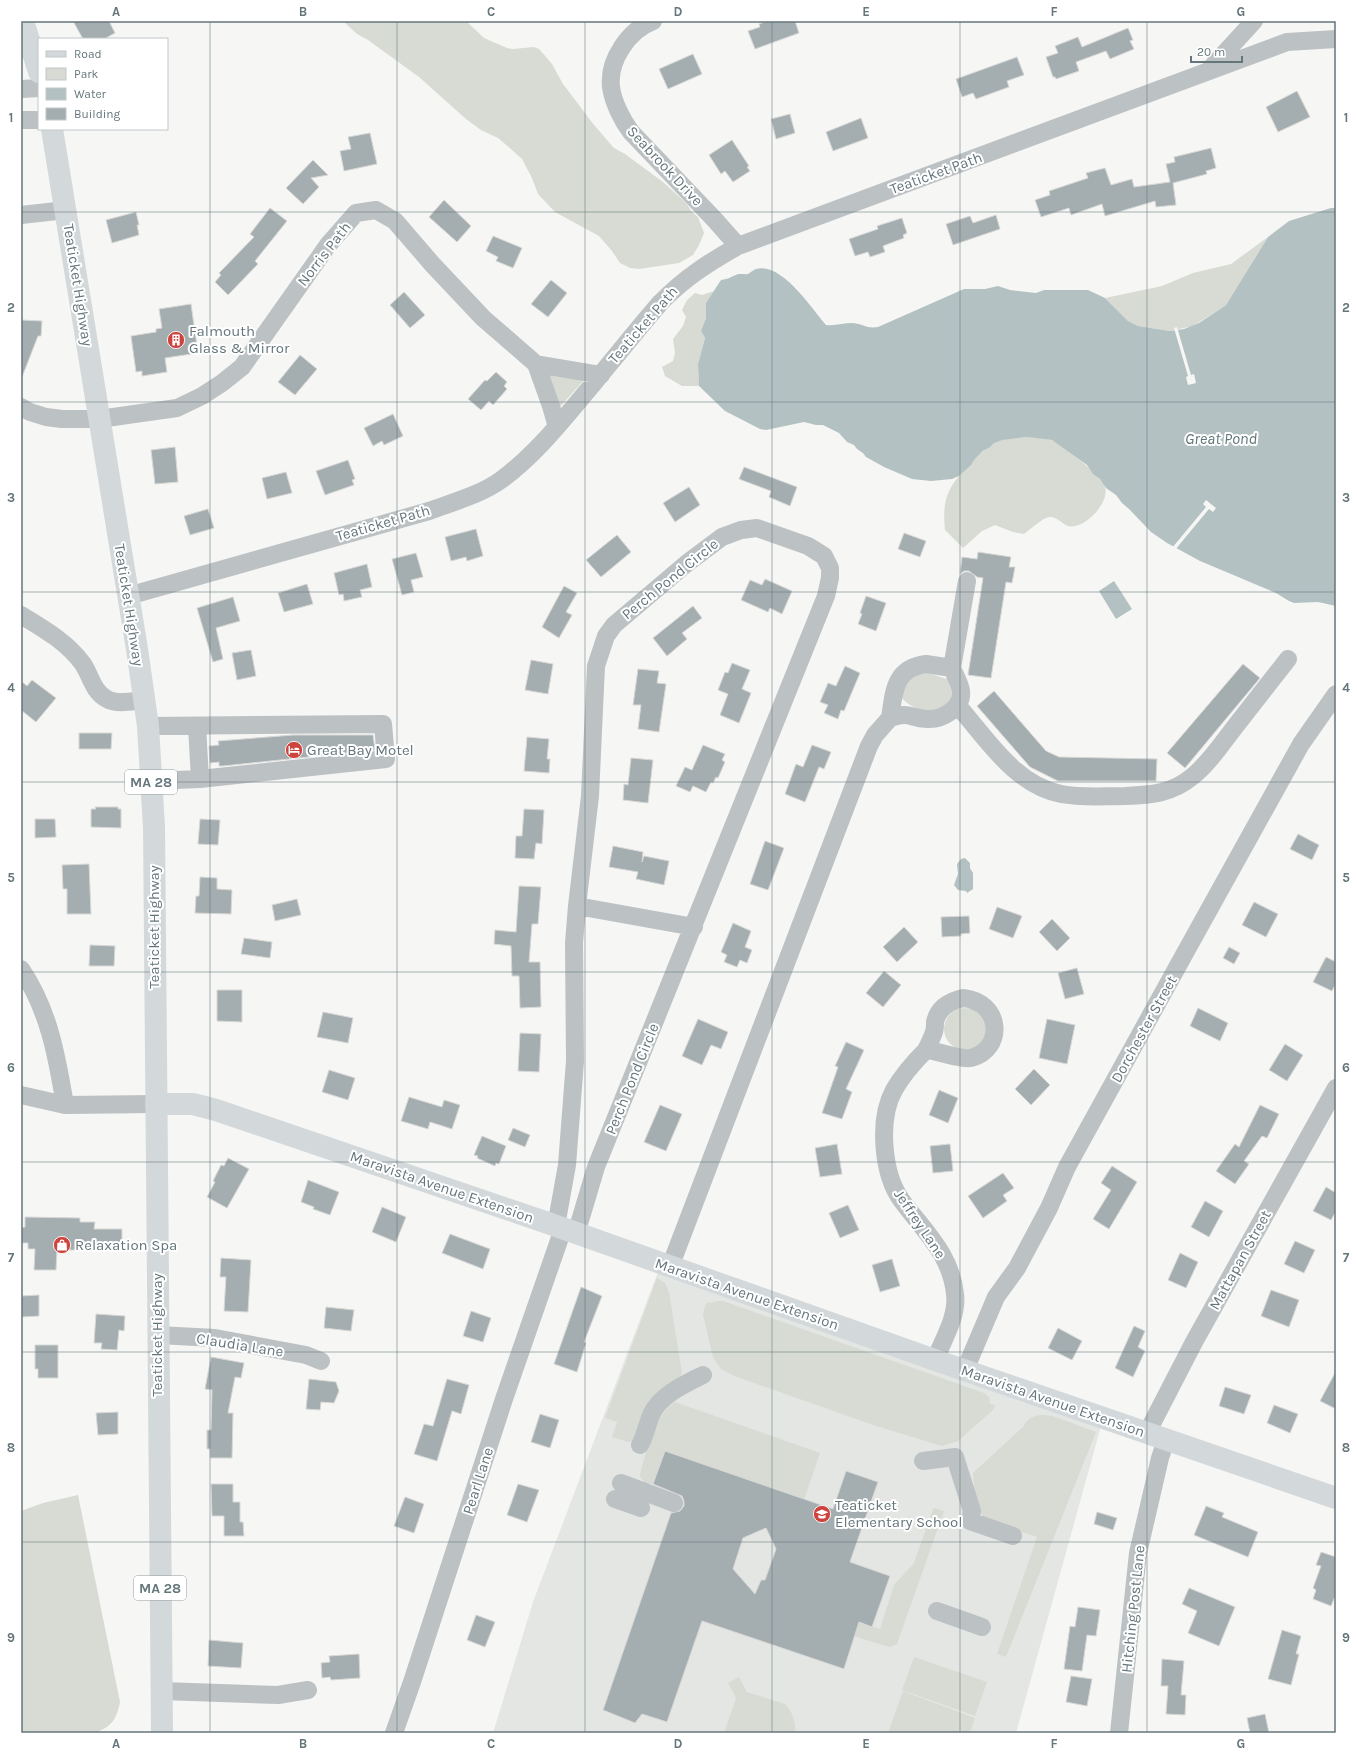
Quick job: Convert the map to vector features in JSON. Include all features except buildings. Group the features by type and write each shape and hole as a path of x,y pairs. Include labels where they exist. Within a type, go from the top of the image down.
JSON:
{"main road":[{"path":"23,21 38,69"},
{"name":"Teaticket Highway","path":"52,130 137,649 148,726 154,827 162,1733"},
{"name":"Maravista Avenue Extension","path":"156,1104 193,1104 210,1108 1336,1498"}],"street":[{"name":"Seabrook Drive","path":"653,21 638,28 631,35 618,55 612,77 611,86 613,95 625,125 738,246"},
{"name":"Teaticket Path","path":"1207,72 1254,21"},
{"name":"Teaticket Path","path":"128,596 429,510 476,494 501,480 533,453 557,428 661,302 681,282 703,266 738,246 1287,42 1336,39"},
{"path":"21,89 38,88"},
{"path":"21,120 38,120"},
{"path":"21,215 66,210"},
{"name":"Norris Path","path":"21,407 46,418 99,419 177,408 202,396 222,383 242,367 328,245 356,213 376,210 395,221 433,265 483,318 536,364 557,428"},
{"path":"536,364 601,374"},
{"name":"Perch Pond Circle","path":"757,528 808,546 824,556 830,568 830,578 823,605 596,1167 565,1230 567,1165 575,1060 574,944 590,796 596,666 606,636 614,625 686,564 722,537 741,530 757,528"},
{"path":"890,718 910,714 931,719 949,713 958,706 962,697 961,690 952,668 967,581"},
{"path":"21,615 63,641 83,664 92,683 99,693 107,700 117,702 144,700"},
{"path":"958,706 1009,764 1022,776 1037,786 1063,794 1093,797 1155,794 1192,778 1210,760 1288,659"},
{"path":"670,1267 869,746 875,735 890,718 896,685 907,670 917,665 926,664 952,668"},
{"name":"Dorchester Street","path":"965,1370 996,1297 1017,1268 1049,1208 1067,1167 1301,744 1336,694"},
{"path":"148,726 382,724 386,759 200,779 151,781"},
{"path":"197,726 200,779"},
{"path":"577,906 694,927"},
{"path":"21,969 32,986 48,1023 58,1058 65,1105"},
{"name":"Jeffrey Lane","path":"926,1050 894,1089 887,1109 884,1144 889,1171 895,1189 901,1200 938,1246 944,1257 953,1282 955,1300 953,1315 935,1360"},
{"name":"Mattapan Street","path":"1156,1436 1194,1342 1336,1088"},
{"path":"21,1095 65,1105 156,1104"},
{"name":"Pearl Lane","path":"394,1733 415,1675 504,1399 565,1230"},
{"name":"Claudia Lane","path":"158,1335 214,1338 306,1355 322,1361"},
{"path":"640,1445 651,1416 658,1406 678,1388 703,1375"},
{"name":"Hitching Post Lane","path":"1119,1733 1138,1553 1160,1458 1156,1436"},
{"path":"923,1462 955,1457 972,1511 970,1521 1013,1536"},
{"path":"641,1508 618,1491 674,1503"},
{"path":"937,1611 982,1627"},
{"path":"162,1692 278,1695 308,1690"}],"shaded area":[{"name":"Teaticket Elementary School","path":"658,1272 1101,1426 1016,1733 493,1733 533,1602"}],"green space":[{"path":"343,21 466,21 484,38 507,48 513,49 534,47 539,49 552,64 563,84 594,125 614,148 625,154 663,182 686,203 692,212 698,217 704,233 693,255 679,263 639,269 630,268 620,263 599,236 555,212 538,194 522,159 512,150 498,138 481,130 466,119 419,77 368,40 357,34"},
{"path":"1268,237 1226,305 1193,326 1170,331 1138,326 1128,321 1105,298 1162,286 1193,273 1231,264"},
{"path":"714,291 706,303 706,318 701,331 705,338 698,364 699,386 682,386 665,376 662,367 673,361 675,353 673,339 683,326 686,317 682,310 687,300 695,293 702,295"},
{"path":"545,371 583,381 561,406 558,404"},
{"path":"1027,437 1054,441 1088,467 1105,487 1106,493 1100,507 1088,520 1074,526 1065,525 1053,517 1046,518 1024,534 1013,532 995,525 982,531 963,548 945,530 945,502 951,487 974,460 997,441"},
{"path":"928,673 950,680 956,697 934,713 916,708 901,697 903,686 916,674"},
{"path":"961,1008 969,1008 977,1011 983,1017 986,1029 983,1041 977,1047 969,1050 961,1050 953,1047 947,1041 944,1033 944,1025 947,1017 953,1011"},
{"path":"657,1278 665,1283 669,1292 682,1373 634,1441 628,1442 612,1437 617,1422 605,1418"},
{"path":"723,1301 984,1393 989,1397 990,1404 995,1405 994,1409 958,1441 942,1446 873,1425 734,1376 721,1369 713,1357 703,1315 705,1306 708,1302 711,1303"},
{"path":"675,1402 820,1453 804,1500 665,1451 653,1483 649,1485 645,1484 640,1476 652,1433 661,1416"},
{"path":"1034,1416 1053,1416 1096,1432 1006,1657 997,1654 1037,1537 998,1524 984,1517 980,1513 976,1499 973,1473 1024,1426 1029,1419"},
{"path":"78,1495 120,1702 119,1708 115,1718 108,1726 93,1733 21,1733 21,1511 43,1503"},
{"path":"935,1508 944,1511 897,1644 890,1647 846,1634 851,1620 880,1629 894,1585 914,1563 933,1509"},
{"path":"914,1657 987,1682 975,1716 902,1690"},
{"path":"739,1677 747,1692 785,1704 790,1710 793,1718 795,1733 724,1733 736,1698 728,1683"},
{"path":"903,1691 975,1718 970,1733 888,1733"}],"water":[{"name":"Great Pond","path":"1331,208 1336,208 1336,606 1318,602 1294,603 1276,593 1200,561 1167,543 1151,532 1116,495 1106,488 1087,465 1052,440 1027,437 1002,440 994,443 983,451 959,476 952,479 931,481 912,479 884,467 866,457 854,445 847,442 839,433 823,425 804,422 766,430 760,429 725,411 699,386 698,364 705,338 701,331 706,318 706,303 721,280 728,279 737,274 748,274 756,269 766,269 776,272 795,288 826,325 853,323 878,327 964,289 985,289 998,286 1010,290 1036,293 1044,290 1088,290 1105,298 1128,321 1138,326 1170,331 1184,329 1199,323 1226,305 1268,237 1289,221"},
{"path":"1114,581 1132,609 1116,619 1099,591"},
{"path":"965,858 970,863 970,868 973,873 973,889 967,893 966,891 958,890 954,885 958,874 957,864 961,859"}],"pier":[{"path":"1177,327 1191,375 1194,374 1196,383 1188,385 1186,377 1188,376 1174,328"},
{"path":"1206,500 1216,508 1213,512 1209,509 1175,550 1172,548 1206,507 1203,504"}],"place":[{"name":"Falmouth Glass & Mirror","path":"176,340"},
{"name":"Great Bay Motel","path":"294,750"},
{"name":"Relaxation Spa","path":"62,1245"},
{"name":"Teaticket Elementary School","path":"822,1514"}]}
